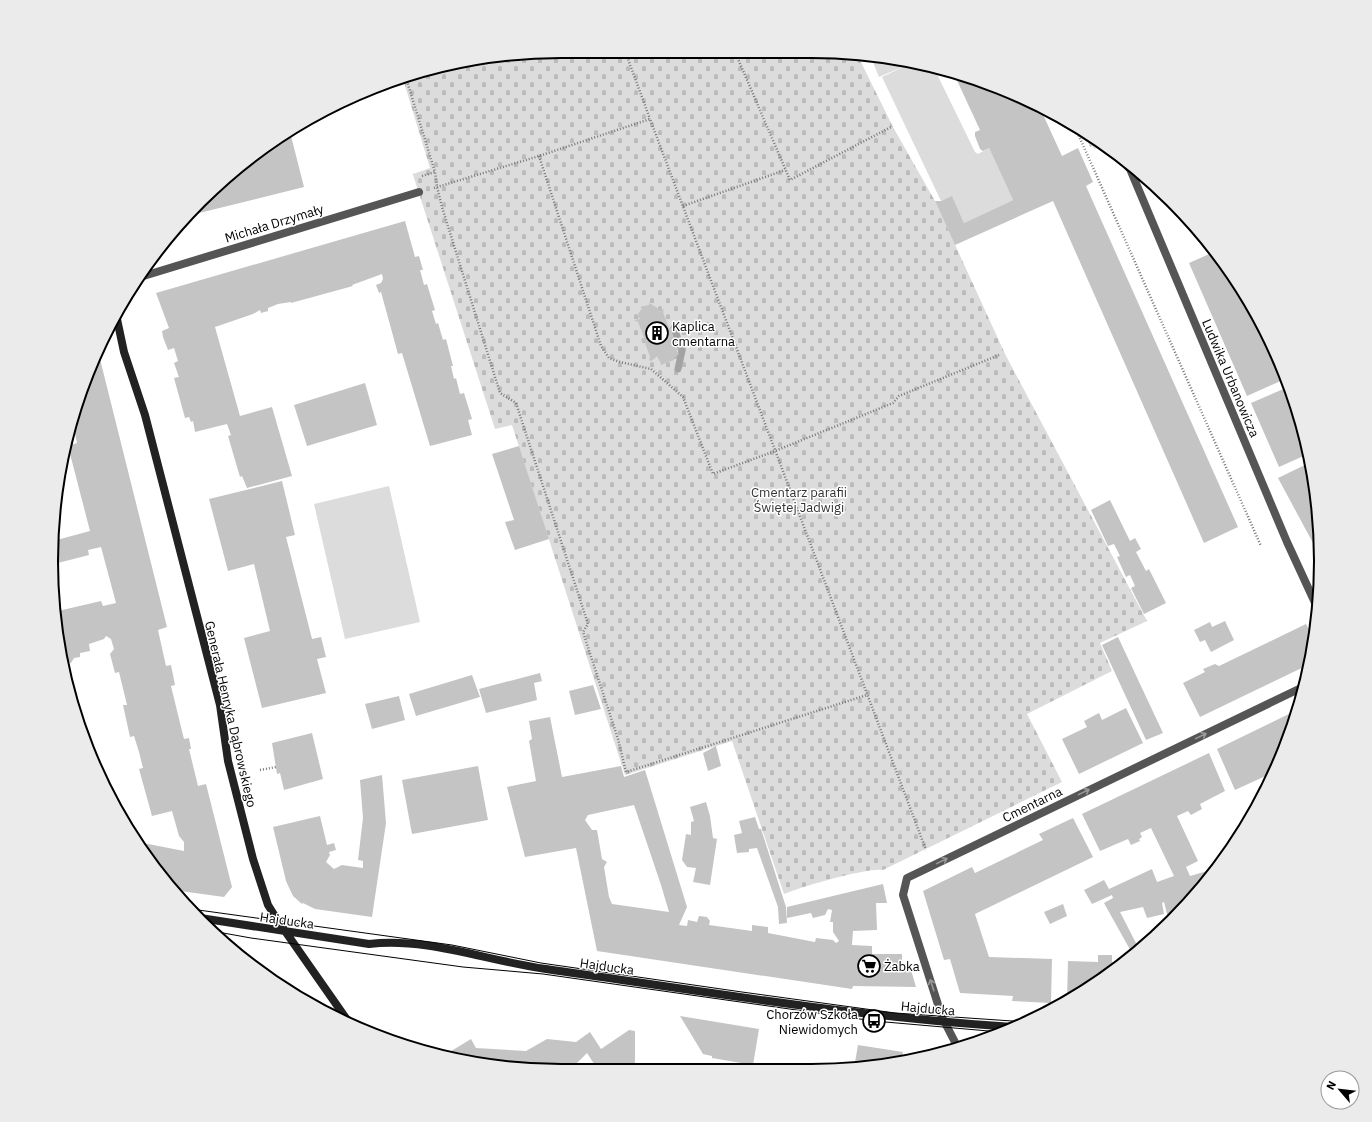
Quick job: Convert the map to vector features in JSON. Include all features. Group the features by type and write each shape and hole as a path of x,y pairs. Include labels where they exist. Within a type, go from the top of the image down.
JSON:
{"street":[{"name":"Ludwika Urbanowicza","path":"1134,176 1287,542 1313,598"},
{"name":"Michała Drzymały","path":"148,275 419,192"},
{"name":"Generała Henryka Dąbrowskiego","path":"117,324 124,352 145,415 218,697 228,761 259,881 268,905 285,932 343,1014"},
{"name":"Cmentarna","path":"945,1022 903,895 907,878 1298,689"},
{"name":"Hajducka","path":"207,919 369,944 391,941 453,950 541,968 725,995 875,1015 1002,1026"},
{"path":"945,1022 955,1043"}],"path":[{"path":"628,58 867,695 933,865"},
{"path":"738,58 790,180 891,127"},
{"path":"407,82 435,172 437,187 500,393 516,403 588,624 582,632 618,739 626,772 867,695"},
{"path":"419,192 539,156 650,119"},
{"path":"1079,136 1261,546"},
{"path":"539,156 604,352 609,358 620,362 651,369 683,396 713,474 775,451 893,403 899,396 999,355"},
{"path":"683,206 785,170"},
{"path":"260,770 276,767"}],"green space":[{"name":"Cmentarz parafii Świętej Jadwigi","path":"811,58 860,60 893,127 935,201 1006,356 1147,621 1100,643 1112,671 1027,714 1062,782 883,870 849,874 784,894 732,741 625,775 512,425 495,429 414,178 413,174 430,168 404,83 431,75 495,62 528,59"},
{"path":"873,62 903,67 879,77"},
{"path":"903,67 937,74 975,152 978,154 989,148 1013,200 964,223 952,197 941,201 882,77"},
{"path":"1088,141 1097,148 1094,149 1093,146 1090,147"},
{"path":"389,486 420,622 345,639 314,504"}],"building":[{"path":"957,80 1003,96 1043,115 1062,156 1078,148 1093,182 1086,186 1238,527 1204,543 1053,201 955,245 935,201 941,201 952,196 964,223 1013,200 989,148 983,151 980,149 975,132 980,130"},
{"path":"291,137 304,187 197,213 229,183 255,162"},
{"path":"405,221 415,257 419,256 423,270 420,270 424,285 427,284 435,310 432,311 436,324 438,323 443,340 446,339 453,366 451,366 454,379 456,378 460,394 464,393 472,419 468,420 472,435 430,446 402,353 398,354 381,292 379,293 376,285 381,283 383,279 382,274 352,285 353,286 291,303 278,304 268,308 268,311 261,313 260,310 253,314 215,327 240,416 272,407 292,476 247,488 242,476 240,477 228,436 231,435 227,424 195,432 193,421 191,422 189,417 185,418 174,378 179,377 174,363 178,361 174,348 168,350 163,337 162,331 169,328 156,293"},
{"path":"1210,255 1247,310 1262,339 1280,381 1247,396 1189,263"},
{"name":"Kaplica cmentarna","path":"649,303 659,309 659,312 664,309 663,312 669,328 672,328 673,330 671,331 677,348 680,349 676,350 679,354 674,357 674,360 661,365 658,356 651,361 649,360 650,357 644,340 642,342 641,339 644,338 638,322 634,320 640,319 637,316 642,308 640,307 649,305"},
{"path":"100,360 167,627 158,630 166,666 171,665 175,685 171,686 184,739 189,738 191,749 189,749 198,786 206,784 232,887 224,897 182,891 145,843 184,851 184,842 179,836 172,811 152,816 139,769 143,768 139,752 134,736 130,737 123,705 127,705 119,672 115,673 110,654 114,649 111,639 106,636 104,639 89,644 90,651 80,653 80,657 74,658 71,663 69,662 60,610 101,601 103,606 116,603 101,547 88,550 89,555 58,563 59,539 90,531 70,454 72,445 77,443 75,431 85,399"},
{"path":"365,383 377,425 307,446 294,405"},
{"path":"1283,389 1297,431 1303,456 1279,467 1251,403"},
{"path":"519,446 549,539 515,550 505,522 514,520 492,454"},
{"path":"1304,465 1310,495 1313,543 1313,543 1278,478"},
{"path":"282,481 295,535 286,537 312,639 321,637 326,657 317,659 326,693 262,708 244,638 270,631 254,564 228,571 209,499"},
{"path":"1110,500 1130,541 1135,538 1141,549 1136,552 1146,571 1149,569 1166,603 1144,614 1131,588 1135,586 1130,575 1126,577 1117,557 1120,556 1114,544 1108,546 1091,510"},
{"path":"1225,621 1234,640 1211,652 1205,640 1200,642 1194,630 1210,622 1212,627"},
{"path":"1306,624 1309,631 1302,668 1200,717 1183,683 1205,672 1203,669 1215,664 1219,666"},
{"path":"1118,637 1163,733 1146,740 1102,645"},
{"path":"540,673 542,681 534,683 537,700 486,713 479,689"},
{"path":"472,675 480,697 416,716 409,694"},
{"path":"593,685 601,709 575,715 569,691"},
{"path":"399,696 405,720 372,729 365,704"},
{"path":"1126,708 1143,743 1079,774 1062,739 1087,727 1084,721 1099,713 1102,720"},
{"path":"1290,713 1276,753 1265,776 1235,790 1217,749"},
{"path":"550,717 562,777 621,766 624,777 645,770 687,907 679,925 687,926 688,920 697,922 699,916 707,917 710,921 709,925 752,931 752,925 768,927 768,933 815,942 816,938 833,940 836,943 839,941 833,932 833,922 830,922 832,910 828,909 825,915 813,918 811,913 787,918 787,907 883,884 887,903 876,903 877,930 853,931 852,945 872,946 872,954 902,954 902,970 911,970 916,987 853,986 852,989 597,951 576,848 525,857 507,787 536,781 529,741 532,739 529,721","holes":["634,805 669,912 612,904 609,897 604,867 607,862 602,859 597,830 592,830 585,820 588,815"]},
{"path":"312,733 323,779 284,790 280,773 277,774 272,743"},
{"path":"716,746 721,766 708,771 703,753"},
{"path":"1209,753 1225,791 1200,804 1202,809 1191,815 1188,811 1177,816 1198,861 1186,867 1190,876 1207,871 1168,916 1164,902 1162,903 1164,914 1147,918 1143,907 1120,912 1137,944 1130,950 1104,903 1113,898 1112,895 1092,904 1084,890 1104,880 1109,889 1152,869 1157,882 1174,876 1151,828 1140,833 1142,837 1139,839 1140,841 1131,845 1128,839 1100,851 1082,814"},
{"path":"478,766 488,820 412,834 402,780"},
{"path":"382,775 386,823 372,917 315,909 303,903 302,904 293,896 286,881 273,827 320,816 327,845 334,843 336,850 329,852 330,855 326,862 334,869 342,865 363,868 363,861 358,860 363,818 360,780"},
{"path":"706,802 710,816 713,838 717,839 710,885 693,882 696,868 687,867 682,860 686,834 691,835 691,822 694,821 690,807"},
{"path":"755,817 759,829 761,829 786,907 787,923 779,924 778,907 757,848 749,849 749,852 737,853 734,835 742,833 739,821"},
{"path":"1073,818 1093,857 975,914 989,957 1052,959 1051,1003 1012,1001 1013,996 960,993 950,959 944,960 923,891 972,867 975,873 1043,840 1039,834"},
{"path":"1063,904 1067,916 1050,924 1044,912"},
{"path":"1098,955 1112,955 1112,962 1114,962 1067,994 1068,961 1098,962"},
{"path":"680,1016 759,1029 753,1064 712,1058 712,1056 703,1054"},
{"path":"629,1030 635,1031 635,1064 594,1064 587,1053 576,1064 561,1064 495,1060 451,1051 471,1039 476,1048 526,1051 547,1039 576,1042 590,1032 601,1049"},
{"path":"858,1045 903,1052 902,1055 855,1062"}],"waterway":[{"path":"674,328 682,351 678,369"}],"tram line":[{"path":"199,910 452,945 541,963 895,1013 1014,1021"},
{"path":"222,933 463,967 543,974 874,1021 989,1031"}],"place":[{"name":"Kaplica cmentarna","path":"657,333"},
{"name":"Żabka","path":"869,966"},
{"name":"Chorzów Szkoła Niewidomych","path":"874,1021"}]}
